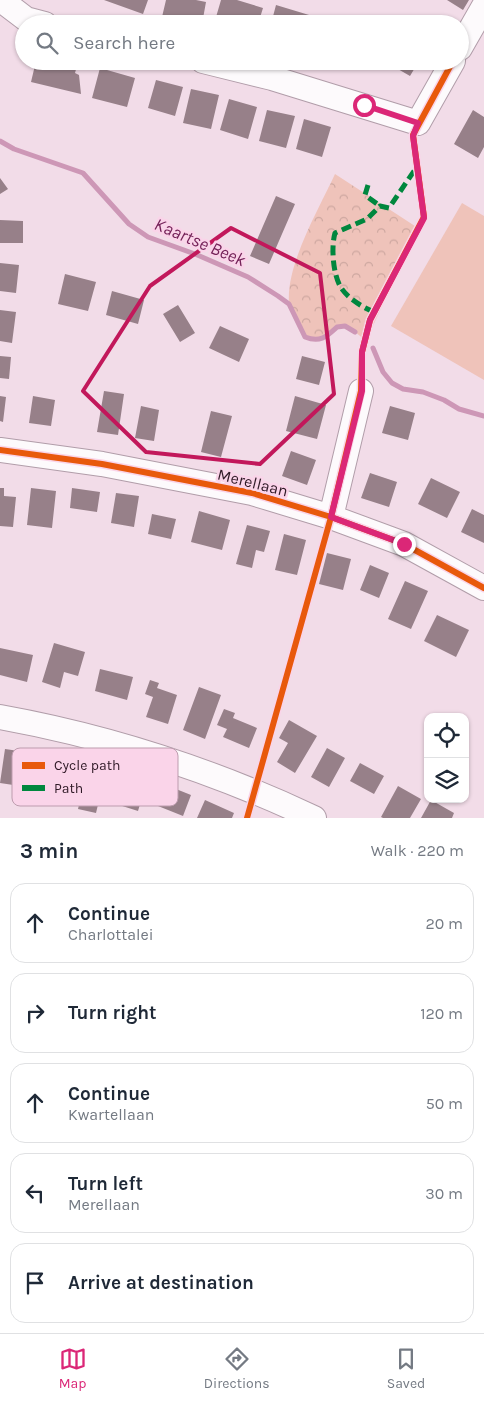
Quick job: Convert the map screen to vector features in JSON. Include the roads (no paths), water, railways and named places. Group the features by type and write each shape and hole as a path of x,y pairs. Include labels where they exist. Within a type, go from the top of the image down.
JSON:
{"street":[{"path":"1,0 21,15"},
{"path":"469,32 484,6"},
{"path":"240,70 406,115 424,97 438,88 448,70"},
{"path":"331,517 362,391"},
{"name":"Merellaan","path":"0,450 102,464 252,494 331,517 404,544 484,588"},
{"path":"0,718 55,727 132,748"},
{"path":"178,762 255,790 314,818"}],"waterway":[{"name":"Kaartse Beek","path":"0,141 14,149 83,173 129,224 148,237 195,254 248,277 278,296 289,304 305,337 319,339 337,327 345,326 355,332"},
{"name":"Kaartse Beek","path":"373,348 383,372 392,383 403,389 423,392 444,400 459,409 484,416"}]}
